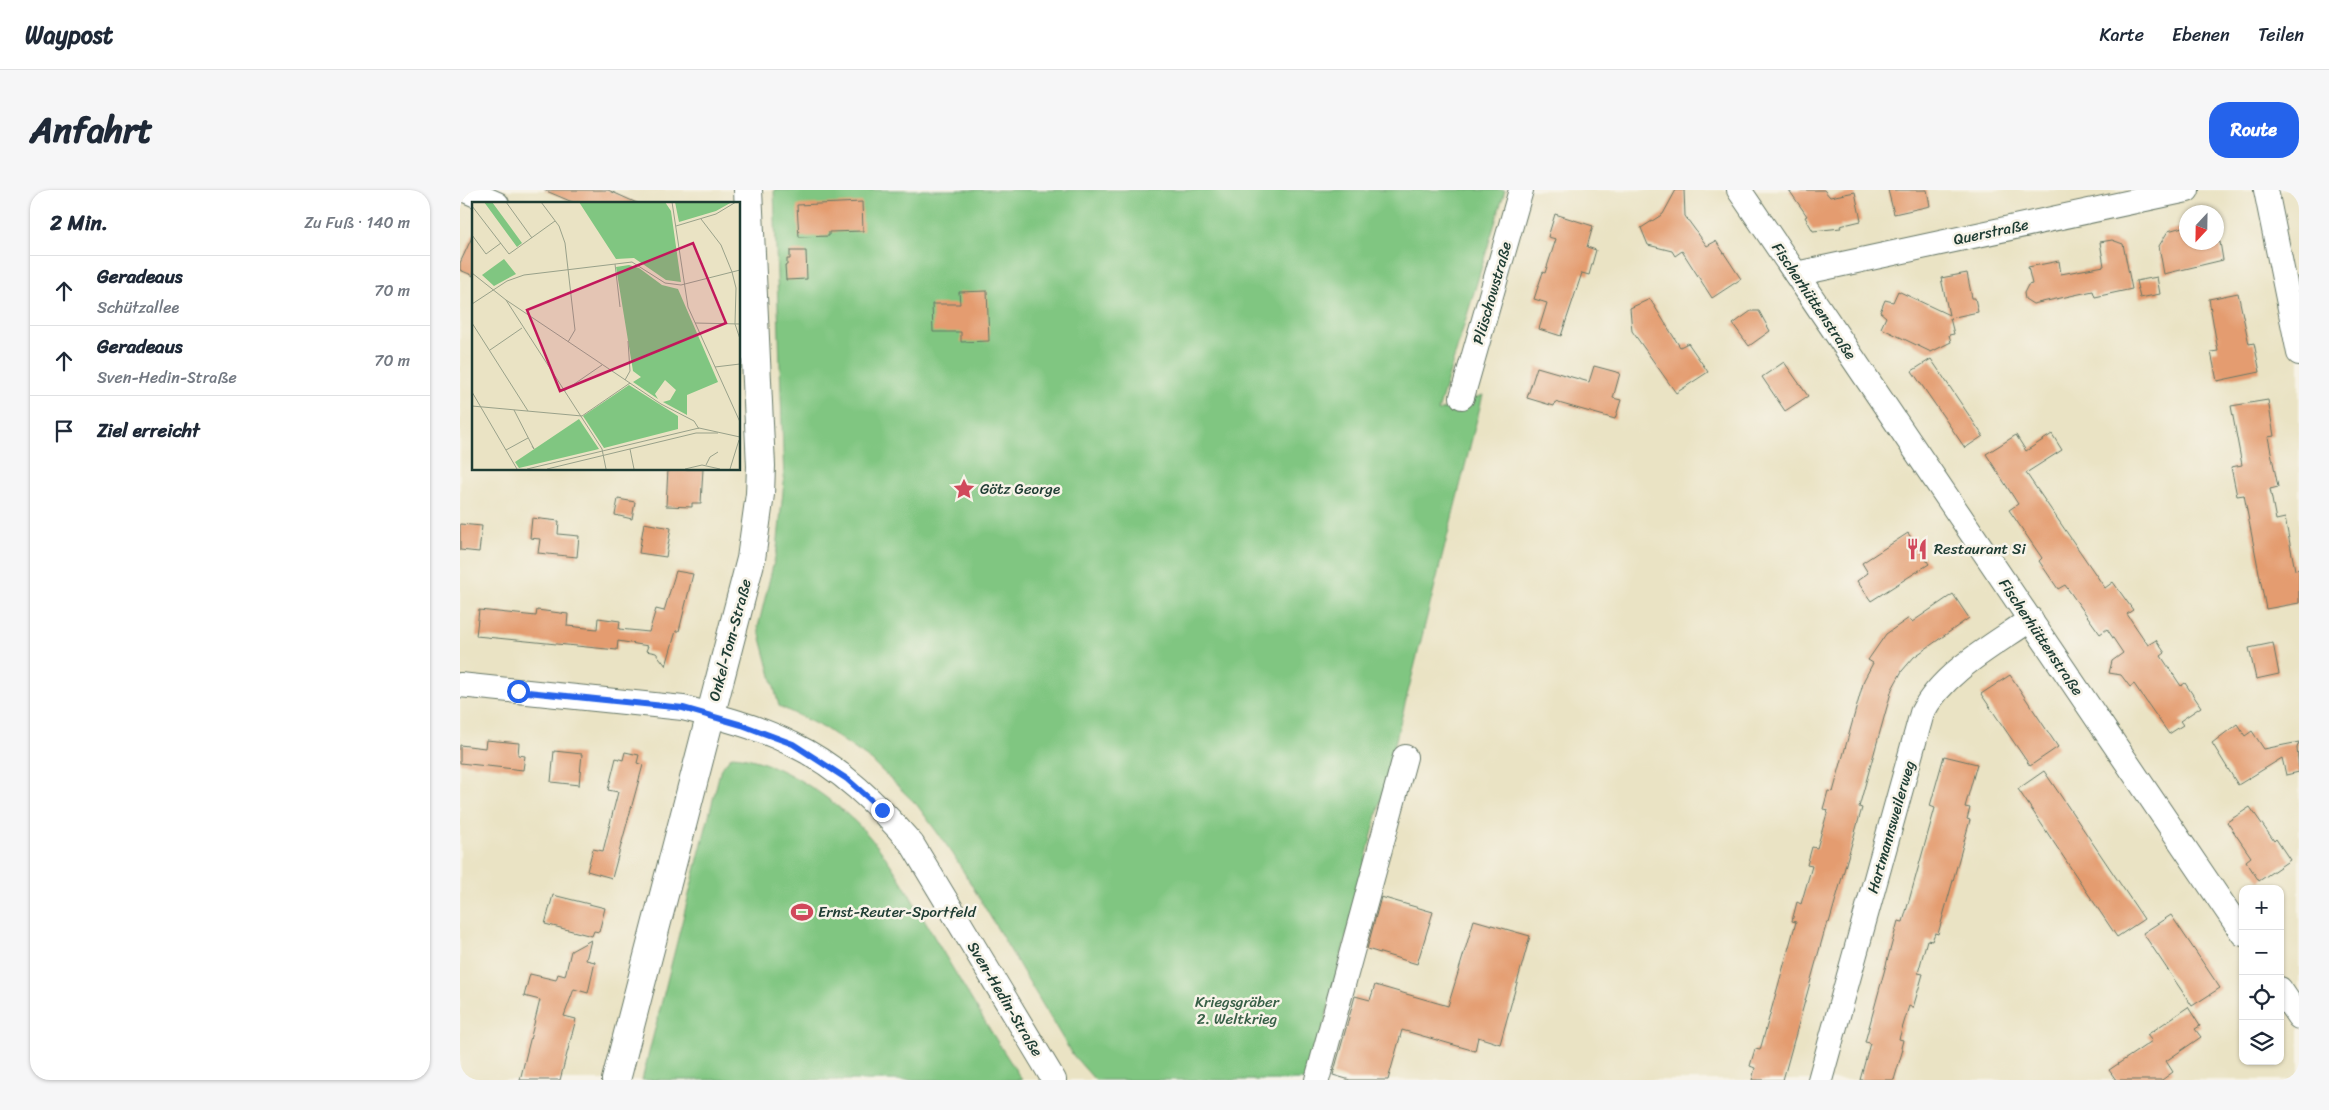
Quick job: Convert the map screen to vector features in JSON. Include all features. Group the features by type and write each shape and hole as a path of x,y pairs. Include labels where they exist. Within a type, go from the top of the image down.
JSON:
{"main road":[{"name":"Onkel-Tom-Straße","path":"616,1080 751,559 760,494 761,466 746,312 748,190"}],"street":[{"path":"465,190 492,202"},
{"name":"Plüschowstraße","path":"1462,397 1521,190"},
{"name":"Fischerhüttenstraße","path":"1739,190 2240,930"},
{"name":"Querstraße","path":"1796,274 2187,190"},
{"path":"2266,190 2299,353"},
{"name":"Hartmannsweilerweg","path":"1820,1080 1922,713 1929,699 1952,676 2031,619"},
{"name":"Sven-Hedin-Straße","path":"460,685 683,708 710,715 793,744 847,779 882,810 912,844 1054,1080"},
{"path":"1317,1080 1406,757"},
{"path":"2284,996 2299,1017"}],"green space":[{"name":"Kriegsgräber 2. Weltkrieg","path":"774,190 1505,190 1438,411 1483,395 1310,1080 1095,1080 1072,1054 953,854 917,805 871,760 826,729 779,706 758,627 777,549 784,482"},
{"name":"Ernst-Reuter-Sportfeld","path":"732,756 768,765 806,784 841,809 868,835 886,857 975,1006 1022,1080 642,1080 721,768"}],"building":[{"path":"544,190 608,190 635,202 572,202"},
{"path":"1676,190 1684,190 1685,216 1707,246 1716,241 1741,279 1712,298 1682,251 1675,256 1672,251 1648,245 1641,228 1663,214"},
{"path":"1789,190 1824,190 1830,197 1855,192 1861,221 1840,226 1841,228 1813,231 1805,217 1807,216"},
{"path":"1888,190 1927,190 1930,206 1894,214"},
{"path":"862,202 863,231 829,232 829,236 799,237 797,205"},
{"path":"1555,214 1593,226 1587,247 1596,250 1589,275 1582,273 1561,336 1539,329 1547,303 1534,299 1556,239 1548,237"},
{"path":"2179,228 2179,250 2221,250 2223,260 2164,274 2159,246 2168,231"},
{"path":"472,237 472,275 460,270 460,263"},
{"path":"2112,240 2123,244 2132,289 2095,297 2093,291 2033,304 2025,299 2024,293 2028,285 2032,284 2028,267 2059,261 2061,274 2104,266 2100,242"},
{"path":"790,251 806,251 807,279 786,280 785,265 787,265 787,259 790,259"},
{"path":"1967,273 1972,298 1975,298 1978,312 1950,318 1954,334 1949,335 1951,342 1931,352 1881,328 1886,317 1880,312 1885,300 1893,302 1898,291 1949,315 1941,278"},
{"path":"2157,277 2160,294 2140,298 2136,281"},
{"path":"987,291 989,341 961,342 961,332 933,332 932,304 960,304 959,292"},
{"path":"2238,293 2249,344 2254,343 2260,372 2217,381 2211,352 2218,351 2209,299"},
{"path":"1650,299 1680,347 1688,343 1708,372 1676,393 1632,331 1630,308"},
{"path":"1751,311 1759,311 1770,331 1749,346 1733,324"},
{"path":"1931,359 1983,436 1965,448 1912,371"},
{"path":"1784,362 1808,396 1785,411 1762,377"},
{"path":"1594,366 1620,373 1613,398 1621,400 1615,419 1555,402 1554,406 1527,398 1537,367 1589,382"},
{"path":"2268,400 2274,436 2268,437 2278,487 2270,489 2276,520 2285,518 2295,570 2299,569 2299,603 2266,609 2244,495 2237,496 2231,467 2242,465 2231,406"},
{"path":"2052,434 2062,450 2026,473 2105,588 2113,582 2133,610 2127,614 2148,645 2156,640 2165,653 2161,656 2181,686 2185,683 2201,707 2180,721 2183,725 2169,734 2134,684 2130,687 2121,675 2109,673 2112,661 2123,653 2107,629 2100,634 2065,585 2058,589 2039,561 2042,558 2009,510 2018,504 1986,454 2016,435 2026,451"},
{"path":"668,470 703,470 701,503 692,503 692,507 666,506"},
{"path":"618,499 635,502 632,519 615,515"},
{"path":"532,518 559,521 558,534 579,536 577,557 538,553 540,539 530,538"},
{"path":"644,523 671,528 666,557 639,553"},
{"path":"460,524 482,526 479,552 460,550"},
{"path":"1908,533 1929,564 1871,601 1857,581 1868,573 1862,563"},
{"path":"676,571 693,574 679,631 676,631 666,666 656,653 646,651 648,646 618,641 617,650 476,636 479,610 536,616 537,610 568,614 567,626 597,629 598,618 620,621 619,629 649,632 656,609 664,611"},
{"path":"1953,594 1969,618 1914,657 1902,671 1892,689 1859,807 1862,808 1829,923 1827,922 1783,1080 1752,1080 1755,1068 1750,1066 1755,1049 1760,1050 1796,922 1792,921 1797,902 1801,904 1812,866 1807,865 1812,847 1817,848 1828,810 1823,809 1828,791 1833,792 1864,680 1873,663 1868,660 1886,634 1909,618 1912,622"},
{"path":"2273,643 2279,674 2256,679 2249,648"},
{"path":"2010,675 2058,747 2030,766 1981,694"},
{"path":"2237,724 2245,736 2252,731 2264,749 2299,742 2297,748 2299,772 2286,775 2282,758 2238,785 2212,743"},
{"path":"486,740 519,743 518,755 525,756 523,770 460,763 460,745 485,748"},
{"path":"554,751 582,754 579,785 551,782"},
{"path":"625,752 639,755 637,763 643,765 612,878 587,871 593,849 603,851 618,792 608,790 616,758 623,760"},
{"path":"1944,756 1977,764 1965,807 1970,808 1967,819 1970,820 1938,934 1935,933 1932,941 1927,940 1918,973 1923,974 1913,1008 1909,1006 1899,1039 1903,1040 1901,1048 1903,1049 1894,1080 1860,1080 1870,1043 1865,1042 1898,921 1903,922 1935,808 1930,806"},
{"path":"2044,771 2144,919 2117,937 2018,789"},
{"path":"2250,807 2290,860 2259,881 2246,861 2251,857 2227,822"},
{"path":"553,895 605,908 599,932 594,931 592,936 545,924"},
{"path":"1381,897 1433,912 1417,964 1367,949"},
{"path":"2171,915 2220,988 2192,1006 2143,933"},
{"path":"1474,920 1530,936 1500,1044 1478,1037 1475,1051 1402,1030 1388,1080 1350,1080 1333,1075 1355,996 1370,1000 1375,985 1448,1006"},
{"path":"591,940 586,960 595,962 588,993 574,989 564,1016 576,1019 560,1080 520,1080 540,1000 524,996 530,974 556,980 558,974 565,976 571,951"},
{"path":"2188,1007 2200,1026 2195,1029 2201,1037 2166,1061 2173,1072 2162,1080 2116,1080 2109,1070 2152,1041 2147,1035"}],"place":[{"name":"Götz George","path":"964,489"},
{"name":"Restaurant Si","path":"1917,549"},
{"name":"Ernst-Reuter-Sportfeld","path":"802,912"}],"route":[{"path":"518,691 683,708 742,725 793,744 847,779 882,810"}]}
